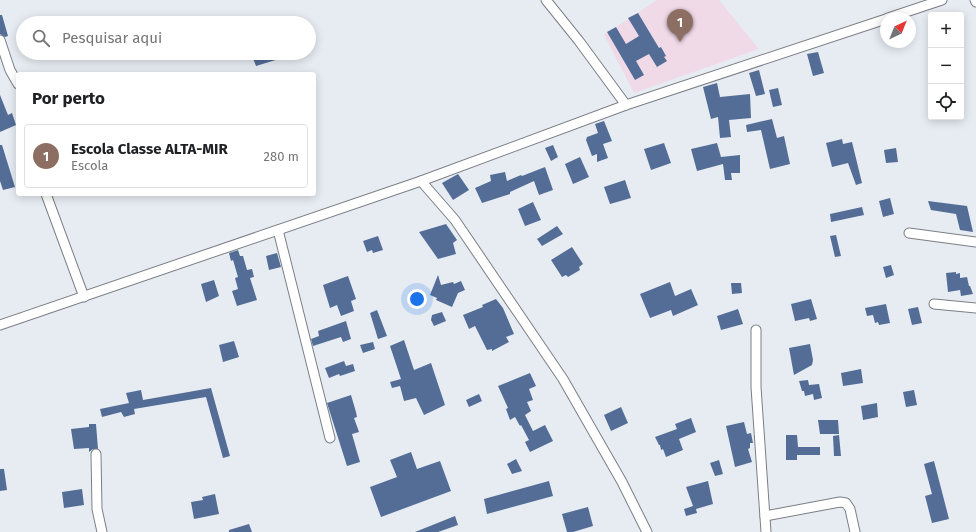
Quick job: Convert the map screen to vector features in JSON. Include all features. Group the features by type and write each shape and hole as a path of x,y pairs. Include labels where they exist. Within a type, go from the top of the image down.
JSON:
{"street":[{"path":"546,0 579,41 626,105"},
{"path":"905,12 942,0"},
{"path":"0,325 421,181 626,105 880,20"},
{"path":"0,40 10,70 16,80"},
{"path":"421,181 455,220 563,379 622,482 647,532"},
{"path":"47,196 84,296"},
{"path":"278,230 330,438"},
{"path":"909,233 976,242"},
{"path":"934,304 976,308"},
{"path":"756,330 756,387 766,532"},
{"path":"96,454 97,510 102,532"},
{"path":"765,516 840,502 846,503 850,509 855,532"}],"shaded area":[{"path":"657,0 719,0 759,49 634,93 604,35"}],"building":[{"path":"638,13 659,48 661,47 667,61 657,67 649,54 636,61 644,75 635,80 607,32 616,27 626,44 639,36 628,18"},
{"path":"0,15 2,15 8,36 5,37 0,34"},
{"path":"818,52 824,73 813,76 807,54"},
{"path":"254,60 276,60 256,66"},
{"path":"759,70 765,94 756,96 749,73"},
{"path":"717,83 720,97 750,94 751,118 729,120 731,137 720,138 718,117 711,119 703,87"},
{"path":"778,88 782,105 773,107 769,90"},
{"path":"0,95 8,115 12,113 16,125 0,132"},
{"path":"772,119 777,138 784,136 790,164 770,169 761,130 747,132 746,125"},
{"path":"604,121 612,141 603,144 608,158 597,162 597,154 592,156 586,140 587,137 598,133 595,124"},
{"path":"842,139 843,144 852,142 862,183 856,185 848,163 832,167 826,143"},
{"path":"664,143 671,163 651,170 644,149"},
{"path":"717,143 721,157 740,155 740,173 731,173 732,180 725,180 723,164 697,171 691,149"},
{"path":"0,145 2,145 15,187 3,190 0,181"},
{"path":"553,145 558,157 551,161 545,148"},
{"path":"896,148 898,162 886,163 884,150"},
{"path":"580,157 589,177 573,184 565,164"},
{"path":"545,167 553,190 539,195 534,181 510,192 510,194 482,203 475,188 491,181 490,175 505,172 507,181"},
{"path":"458,174 469,190 453,200 442,183"},
{"path":"625,180 631,198 610,204 604,187"},
{"path":"890,198 894,214 883,217 879,201"},
{"path":"928,201 967,206 973,232 960,230 956,214 931,210"},
{"path":"533,202 541,220 525,226 518,209"},
{"path":"862,207 864,215 831,222 830,214"},
{"path":"446,224 457,240 453,243 456,254 438,259 419,232"},
{"path":"557,226 563,234 542,246 537,239"},
{"path":"836,235 841,256 835,257 830,236"},
{"path":"378,236 383,250 373,253 372,250 367,252 363,241"},
{"path":"572,247 583,264 579,267 580,270 568,277 566,275 562,277 551,260"},
{"path":"238,250 240,256 243,256 247,270 252,269 254,277 250,278 257,300 237,306 232,291 238,289 235,278 238,277 233,260 231,261 229,253"},
{"path":"277,253 281,267 269,270 266,256"},
{"path":"891,265 894,275 886,278 883,267"},
{"path":"956,272 956,274 960,273 960,278 967,277 973,294 961,296 960,290 948,292 946,273"},
{"path":"438,275 441,285 453,282 454,284 461,281 465,290 458,293 452,307 436,300 437,298 430,295"},
{"path":"348,276 356,299 351,301 354,311 341,316 337,305 330,308 323,285"},
{"path":"214,280 219,296 206,302 201,284"},
{"path":"670,282 675,296 691,289 698,305 673,316 671,310 650,318 640,294"},
{"path":"731,283 741,283 742,293 732,294"},
{"path":"496,299 503,308 514,334 506,337 509,342 492,351 492,349 487,350 475,326 469,329 463,315 483,307 482,305"},
{"path":"811,299 817,319 810,321 809,318 795,321 791,304"},
{"path":"886,304 890,323 879,325 878,322 875,323 873,315 867,316 865,308"},
{"path":"918,307 922,323 912,325 908,309"},
{"path":"738,309 743,324 721,330 717,316"},
{"path":"377,310 387,336 378,339 370,313"},
{"path":"442,312 446,321 434,326 431,320 432,315"},
{"path":"346,321 351,339 343,342 341,337 313,346 311,339 319,336 318,331"},
{"path":"404,340 414,370 431,363 445,405 424,415 416,398 404,401 400,386 392,388 390,382 401,379 390,346"},
{"path":"234,341 239,357 223,362 219,345"},
{"path":"373,342 375,349 363,353 360,345"},
{"path":"810,344 813,360 812,365 794,375 789,348"},
{"path":"344,361 346,366 353,364 355,371 340,376 339,374 329,378 325,368"},
{"path":"861,369 863,383 843,386 841,373"},
{"path":"530,373 536,386 529,389 533,400 527,402 531,411 525,415 533,431 545,425 553,441 530,452 525,442 529,440 515,417 510,420 506,409 508,408 498,386"},
{"path":"808,380 809,385 819,384 822,398 814,400 813,394 805,396 799,381"},
{"path":"211,388 230,456 223,458 206,397 134,409 135,414 124,417 121,412 102,417 100,409 129,403 126,393 141,390 143,400"},
{"path":"914,390 917,405 906,407 903,392"},
{"path":"479,394 482,401 469,407 466,400"},
{"path":"351,395 357,417 354,418 359,432 352,434 360,462 347,466 327,403"},
{"path":"877,403 878,417 863,420 861,406"},
{"path":"621,407 628,423 611,431 604,415"},
{"path":"691,418 696,432 679,439 683,450 666,457 663,449 661,450 655,437 677,429 675,424"},
{"path":"818,420 838,420 839,434 820,434"},
{"path":"744,422 747,434 751,433 753,443 750,443 750,448 748,449 752,462 735,467 726,426"},
{"path":"89,424 96,424 98,449 93,449 89,452 89,448 74,449 71,429 89,427"},
{"path":"786,435 797,435 798,447 820,447 820,455 797,455 797,460 786,460"},
{"path":"839,435 841,456 834,456 833,436"},
{"path":"411,452 417,469 440,461 451,491 381,517 370,487 397,477 390,460"},
{"path":"516,459 522,471 512,474 507,464"},
{"path":"719,460 723,474 715,476 710,463"},
{"path":"934,461 949,519 932,523 925,496 932,494 924,464"},
{"path":"0,469 4,469 7,490 0,491"},
{"path":"549,481 553,496 487,514 484,499"},
{"path":"708,481 713,504 696,509 697,513 686,516 684,509 693,506 686,487"},
{"path":"82,489 84,505 64,508 62,492"},
{"path":"215,494 219,514 194,519 191,502 203,500 202,497"},
{"path":"588,507 593,526 573,532 567,532 562,514"},
{"path":"455,516 458,525 438,532 415,532"},
{"path":"249,524 252,532 229,532 229,530"}],"place":[{"name":"Escola Classe ALTA-MIR","path":"680,42"}]}
